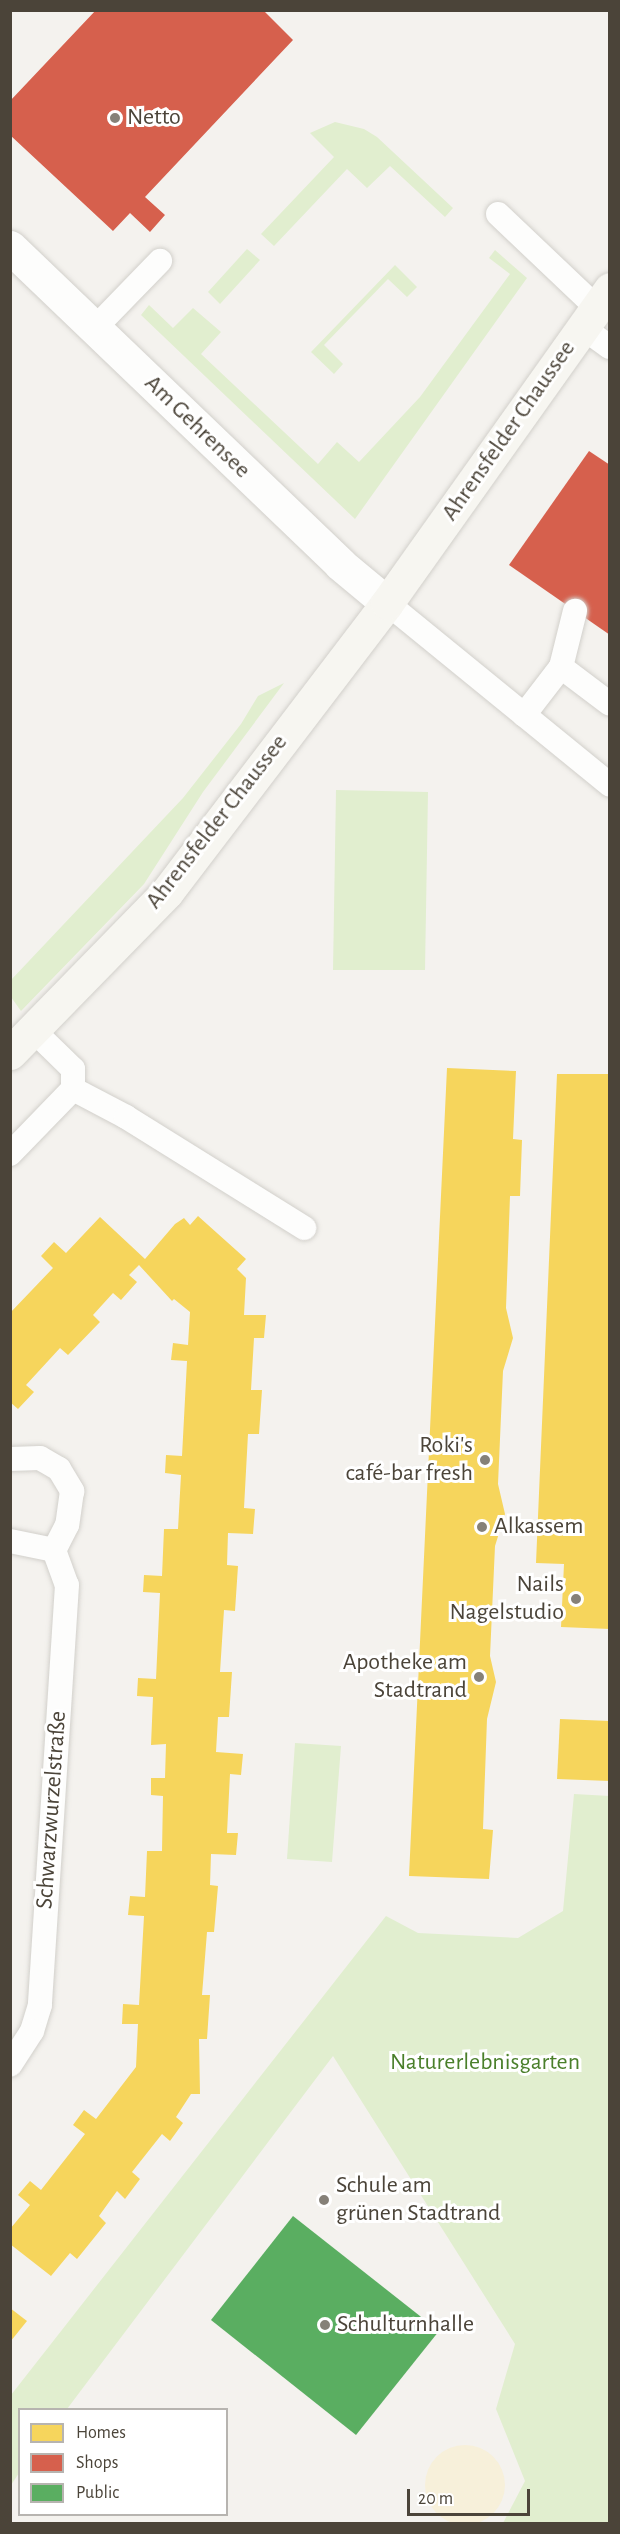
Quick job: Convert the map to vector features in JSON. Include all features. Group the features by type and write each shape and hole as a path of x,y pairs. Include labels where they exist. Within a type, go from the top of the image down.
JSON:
{"main road":[{"name":"Ahrensfelder Chaussee","path":"10,1053 167,892 387,603 596,308"}],"street":[{"name":"Am Gehrensee","path":"10,247 340,564 387,603"}],"lane":[{"path":"498,214 596,308 609,347"},
{"path":"94,329 160,261"},
{"path":"387,603 609,785"},
{"path":"524,715 561,667 575,611"},
{"path":"561,667 609,704"},
{"path":"10,1154 73,1089 73,1069 33,1030"},
{"path":"73,1089 126,1117 304,1228"},
{"path":"10,1459 40,1458 59,1469 72,1491 67,1526 54,1550 10,1541"},
{"name":"Schwarzwurzelstraße","path":"10,2065 32,2031 40,2006 67,1585 54,1550"}],"green space":[{"path":"335,122 364,129 377,137 453,208 445,217 390,166 367,188 347,169 274,246 261,234 334,157 310,133"},
{"path":"247,249 260,260 220,304 208,292"},
{"path":"495,250 527,278 355,519 141,315 149,305 173,328 193,308 221,332 201,354 318,464 337,442 359,462 420,397 510,274 489,258"},
{"path":"395,265 417,287 407,297 388,279 324,345 343,364 334,374 311,352"},
{"path":"284,683 203,792 144,884 21,1011 11,997 11,980 183,798 241,724 258,696"},
{"path":"336,790 428,792 425,970 333,970"},
{"path":"295,1743 341,1746 332,1862 287,1859"},
{"name":"Naturerlebnisgarten","path":"574,1794 610,1796 609,2523 503,2523 525,2481 496,2409 515,2344 333,2056 68,2408 18,2408 18,2474 11,2485 11,2395 386,1916 418,1933 518,1938 563,1911"}],"sand":[{"path":"465,2445 480,2448 493,2457 502,2470 505,2485 502,2500 493,2513 480,2522 465,2525 450,2522 437,2513 428,2500 425,2485 428,2470 437,2457 450,2448"}],"building: Homes":[{"path":"447,1068 516,1071 513,1139 522,1140 520,1196 510,1196 506,1308 513,1338 503,1371 498,1484 505,1514 495,1546 490,1656 496,1682 487,1719 483,1829 493,1830 489,1879 409,1876"},
{"path":"557,1074 610,1074 610,1629 561,1627 564,1564 536,1563"},
{"path":"198,1216 246,1259 237,1269 246,1278 244,1315 266,1315 264,1338 254,1338 251,1390 262,1390 259,1434 248,1434 244,1508 255,1509 253,1534 228,1533 227,1565 238,1566 235,1611 224,1610 220,1672 232,1672 229,1717 218,1717 216,1752 243,1754 241,1775 230,1774 227,1833 238,1833 236,1855 211,1854 210,1885 218,1886 214,1932 207,1932 202,1995 210,1995 207,2039 199,2039 200,2094 191,2094 176,2117 183,2123 170,2141 162,2134 132,2172 140,2179 125,2199 117,2191 99,2216 106,2223 77,2259 70,2253 51,2276 10,2244 10,2229 30,2205 18,2195 30,2181 41,2190 85,2134 73,2125 84,2110 96,2119 136,2067 138,2024 122,2024 123,2004 139,2005 144,1916 128,1915 130,1896 145,1897 147,1851 162,1851 163,1796 151,1795 151,1778 165,1778 166,1744 151,1745 153,1697 137,1696 138,1678 156,1679 160,1593 143,1592 144,1575 162,1576 164,1529 178,1529 181,1475 165,1473 166,1455 182,1456 187,1361 171,1360 173,1343 188,1345 190,1312 174,1299 172,1301 139,1265 129,1275 137,1282 121,1300 113,1293 93,1315 100,1322 68,1355 60,1348 26,1385 34,1392 18,1409 10,1402 10,1313 53,1268 41,1256 54,1242 66,1253 100,1217 145,1259 175,1224 184,1218 190,1225"},
{"path":"560,1719 610,1721 610,1781 557,1779"},
{"path":"10,2308 27,2321 10,2342"}],"building: Shops":[{"name":"Netto","path":"96,10 263,10 293,40 145,197 165,215 150,232 130,213 113,231 10,135 10,101"},
{"path":"589,451 610,465 610,635 509,565"}],"building: Public":[{"name":"Schulturnhalle","path":"293,2216 439,2331 356,2435 211,2320"}],"place":[{"name":"Netto","path":"115,118"},
{"name":"Roki's café-bar fresh","path":"485,1460"},
{"name":"Alkassem","path":"482,1527"},
{"name":"Nails Nagelstudio","path":"576,1599"},
{"name":"Apotheke am Stadtrand","path":"479,1677"},
{"name":"Schule am grünen Stadtrand","path":"324,2200"},
{"name":"Schulturnhalle","path":"325,2325"}]}
